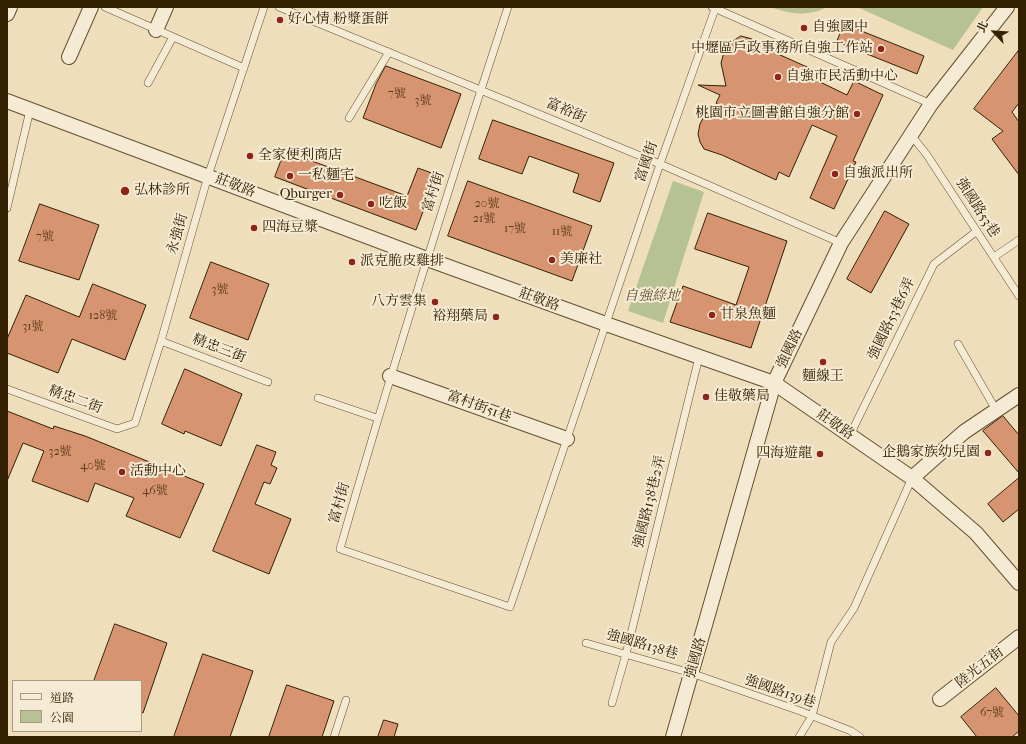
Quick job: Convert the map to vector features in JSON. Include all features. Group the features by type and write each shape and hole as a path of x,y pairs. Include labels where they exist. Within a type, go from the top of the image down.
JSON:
{"street":[{"path":"7,14 10,7"},
{"path":"70,57 91,7"},
{"path":"156,30 166,7"},
{"name":"強國路","path":"673,737 774,383 841,243 932,104 1007,7"},
{"name":"莊敬路","path":"7,102 208,176 426,259 774,383 912,478 976,534 1019,583"},
{"name":"富村街51巷","path":"390,376 567,439"},
{"path":"912,478 964,432 1019,394"},
{"name":"陸光五街","path":"940,699 1019,637"}],"lane":[{"path":"105,7 244,68"},
{"name":"永強街","path":"134,423 161,341 208,176 264,7"},
{"name":"富裕街","path":"279,7 660,164 841,243"},
{"name":"富村街","path":"508,7 426,259 377,418 340,549 510,607 606,324"},
{"path":"713,8 932,104"},
{"name":"富國街","path":"606,324 713,8"},
{"path":"148,83 174,37"},
{"path":"348,118 389,52"},
{"path":"7,208 30,110"},
{"name":"強國路53巷","path":"911,136 927,155 1019,296"},
{"name":"強國路53巷6弄","path":"850,435 934,264 977,231"},
{"path":"994,257 1019,240"},
{"name":"精忠三街","path":"161,341 268,382"},
{"path":"958,344 996,410"},
{"name":"強國路138巷2弄","path":"612,703 626,654 699,357"},
{"name":"精忠二街","path":"7,389 117,429 134,423"},
{"path":"318,398 377,418"},
{"path":"799,737 812,716 831,642 854,608 912,478"},
{"name":"強國路138巷","path":"586,643 691,673"},
{"name":"強國路139巷","path":"691,673 812,716 851,731 860,737"},
{"path":"334,737 346,700"}],"green space":[{"path":"770,7 827,7 813,12 792,13"},
{"path":"857,7 983,7 953,50"},
{"name":"自強綠地","path":"673,181 704,192 663,323 628,311"}],"building":[{"name":"中壢區戶政事務所自強工作站","path":"844,24 924,56 917,74 837,42"},
{"path":"741,36 752,39 759,44 763,52 769,50 825,75 820,82 847,95 854,81 883,95 853,161 856,162 834,209 810,198 837,136 812,125 789,177 779,172 776,180 722,155 704,149 700,142 698,134 700,124 703,118 720,106 716,103 720,95 698,85 726,86 721,63 724,52 729,44"},
{"path":"1019,50 1019,103 1012,112 1019,122 1019,175 992,139 1003,131 974,109"},
{"path":"386,66 461,94 441,148 363,118 376,84"},
{"path":"493,120 614,163 600,202 573,192 579,174 529,156 522,174 479,159"},
{"path":"285,151 407,196 418,168 437,175 416,230 275,177"},
{"path":"468,181 592,226 572,281 448,236"},
{"path":"40,204 99,225 79,280 19,261"},
{"path":"885,211 909,224 871,293 847,279"},
{"path":"708,213 787,241 751,348 670,322 683,286 736,305 749,267 695,249"},
{"path":"211,262 269,284 248,340 190,318"},
{"path":"93,284 146,305 125,360 72,339 58,373 7,353 7,339 26,295 79,317"},
{"path":"185,369 242,394 221,446 185,431 184,434 162,424"},
{"path":"7,411 53,429 54,426 85,436 204,484 180,538 126,516 134,498 95,483 88,502 32,481 44,451 23,443 7,481"},
{"name":"企鵝家族幼兒園","path":"1003,416 1019,435 1019,473 983,431"},
{"path":"257,445 276,452 271,465 277,468 270,484 264,482 255,504 291,519 269,574 213,551"},
{"name":"企鵝家族幼兒園","path":"1019,478 1019,509 1003,522 988,504"},
{"path":"115,624 167,643 143,713 142,680 94,680"},
{"path":"203,654 253,671 230,737 174,737"},
{"path":"287,685 334,701 322,737 269,737"},
{"path":"996,688 1019,716 1019,731 1012,737 977,737 961,717"},
{"path":"384,720 398,724 394,737 378,737"}],"place":[{"name":"好心情 粉漿蛋餅","path":"280,20"},
{"name":"自強國中","path":"804,28"},
{"name":"中壢區戶政事務所自強工作站","path":"881,49"},
{"name":"自強市民活動中心","path":"778,77"},
{"name":"桃園市立圖書館自強分館","path":"857,114"},
{"name":"全家便利商店","path":"250,156"},
{"name":"自強派出所","path":"835,174"},
{"name":"一私麵宅","path":"290,176"},
{"name":"弘林診所","path":"125,191"},
{"name":"Qburger","path":"340,195"},
{"name":"吃飯","path":"371,204"},
{"name":"四海豆漿","path":"254,228"},
{"name":"美廉社","path":"552,260"},
{"name":"派克脆皮雞排","path":"352,262"},
{"name":"八方雲集","path":"435,302"},
{"name":"甘泉魚麵","path":"712,315"},
{"name":"裕翔藥局","path":"496,317"},
{"name":"麵線王","path":"823,362"},
{"name":"佳敬藥局","path":"706,397"},
{"name":"企鵝家族幼兒園","path":"988,453"},
{"name":"四海遊龍","path":"820,454"},
{"name":"活動中心","path":"122,472"}]}
